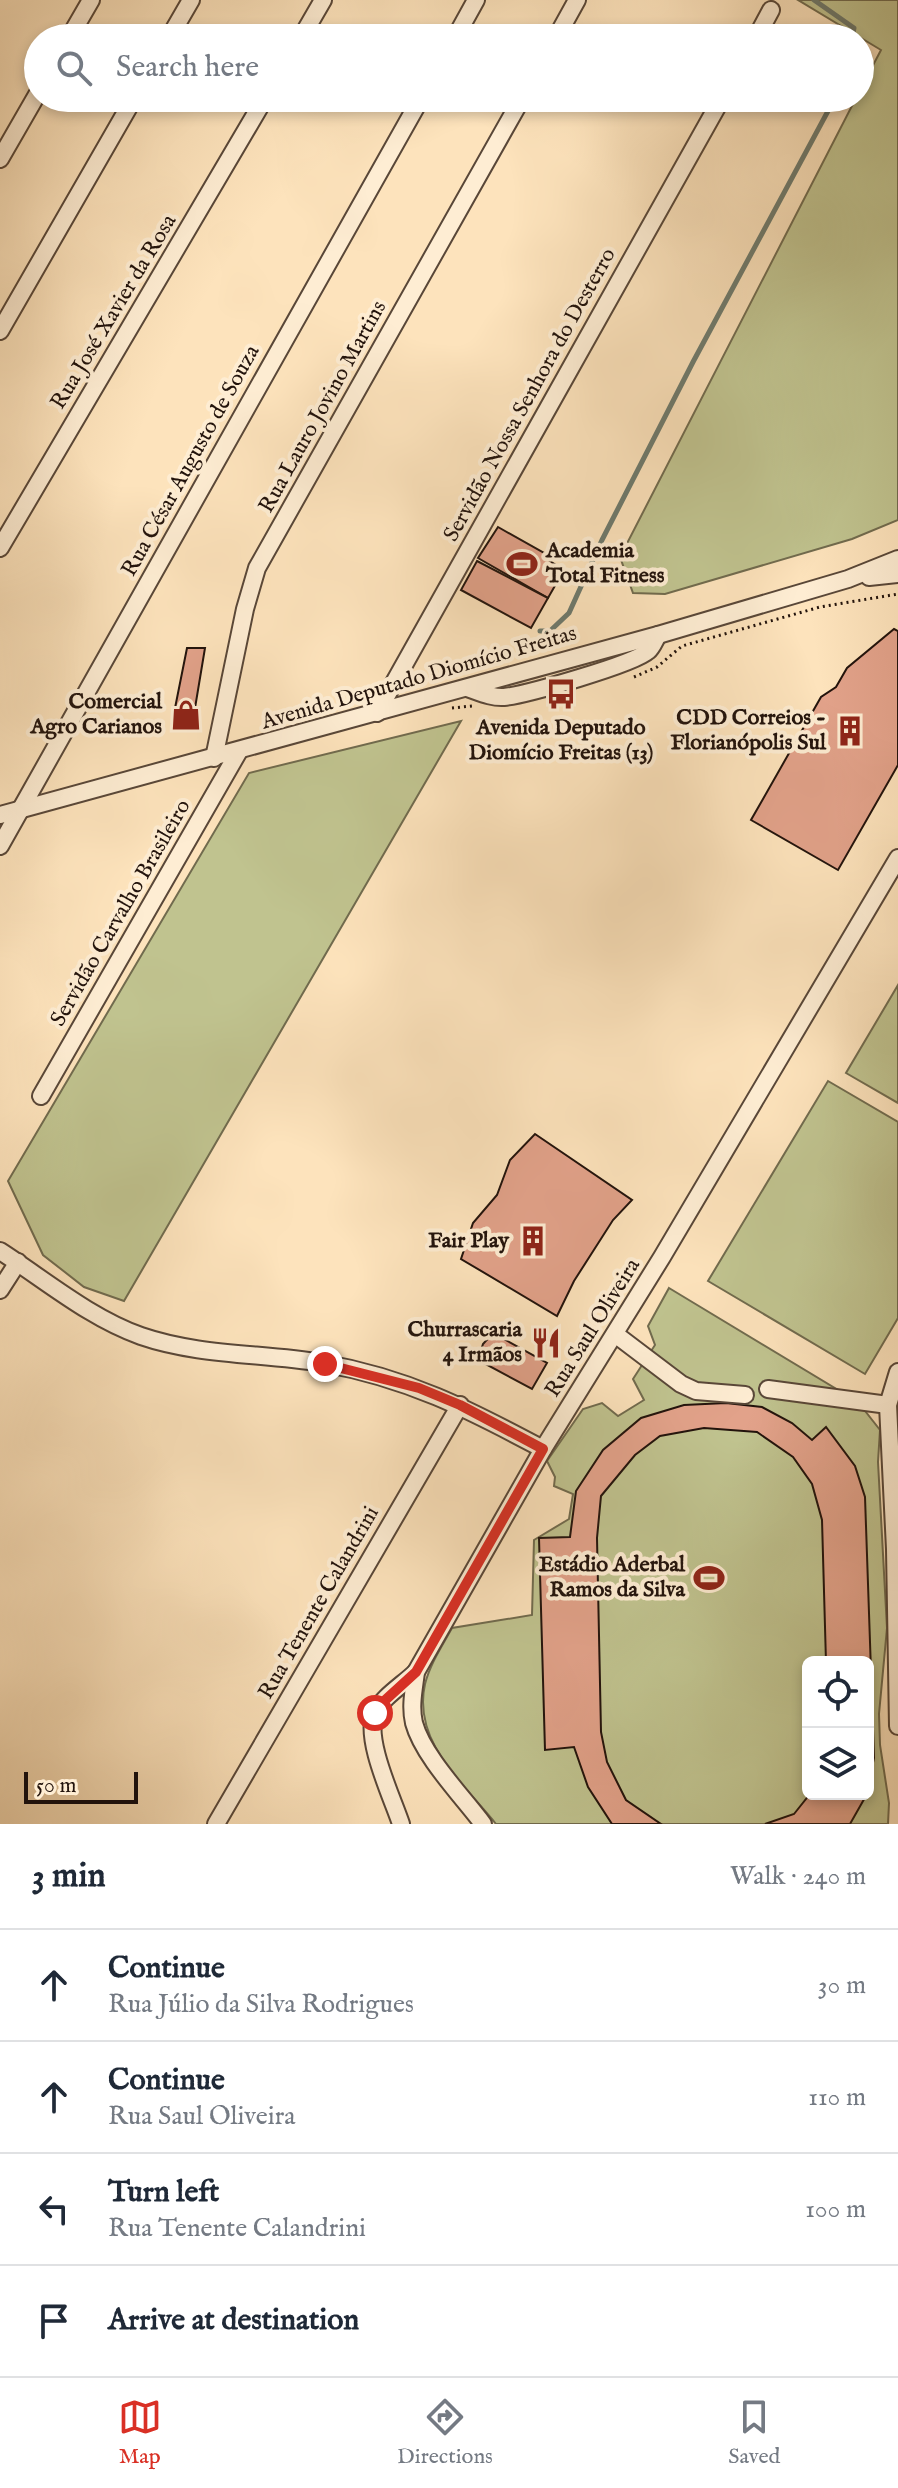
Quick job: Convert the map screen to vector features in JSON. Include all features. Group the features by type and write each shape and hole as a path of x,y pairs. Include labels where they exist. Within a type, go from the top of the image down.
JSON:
{"street":[{"path":"77,24 91,0"},
{"path":"177,24 191,0"},
{"path":"309,24 323,0"},
{"path":"463,24 476,0"},
{"path":"564,24 577,0"},
{"path":"764,24 771,10"},
{"path":"0,159 27,112"},
{"path":"0,331 126,112"},
{"name":"Rua José Xavier da Rosa","path":"0,548 257,112"},
{"name":"Rua César Augusto de Souza","path":"0,846 413,112"},
{"name":"Rua Lauro Jovino Martins","path":"214,758 247,598 257,568 514,112"},
{"name":"Servidão Nossa Senhora do Desterro","path":"377,713 714,112"},
{"name":"Avenida Deputado Diomício Freitas","path":"0,815 658,635 848,579 898,559"},
{"name":"Avenida Deputado Diomício Freitas","path":"848,579 898,574"},
{"name":"Servidão Carvalho Brasileiro","path":"41,1096 239,751"},
{"name":"Rua Saul Oliveira","path":"483,1824 440,1768 415,1725 412,1702 416,1672 543,1449 615,1334 898,858"},
{"path":"0,1251 115,1325 156,1341 325,1364 419,1388 460,1405 543,1449"},
{"path":"0,1290 18,1262"},
{"path":"615,1334 681,1384 696,1391 745,1395"},
{"path":"898,1372 888,1405 896,1523 898,1726"},
{"path":"768,1389 888,1405"},
{"name":"Rua Tenente Calandrini","path":"216,1824 460,1405"},
{"path":"401,1824 374,1744 372,1729 375,1713 382,1703 416,1672"}],"path":[{"path":"629,678 657,667 682,646 820,607 898,594"},
{"path":"455,709 475,706"}],"green space":[{"path":"798,0 898,0 898,520 852,539 665,594 633,593 620,557 849,112 874,112 874,63 881,50 874,46 874,24 838,24"},
{"path":"461,721 124,1301 84,1287 43,1255 8,1181 249,773"},
{"path":"898,985 898,1103 846,1073"},
{"path":"828,1081 898,1122 898,1318 865,1374 708,1281"},
{"name":"Estádio Aderbal Ramos da Silva","path":"669,1288 858,1402 880,1430 878,1462 887,1628 879,1714 880,1745 889,1803 888,1824 496,1824 456,1777 433,1743 423,1705 425,1684 452,1628 532,1615 534,1540 569,1519 573,1494 554,1486 555,1477 547,1461 583,1409 602,1403 618,1416 644,1400 633,1379 655,1345 648,1326"}],"building":[{"name":"Academia Total Fitness","path":"498,527 544,553 545,558 564,570 548,598 478,558"},
{"path":"477,561 548,598 531,628 461,590"},
{"name":"CDD Correios - Florianópolis Sul","path":"894,629 898,631 898,765 838,870 751,820 821,697 836,687 847,668"},
{"path":"187,648 205,648 193,720 172,723"},
{"name":"Fair Play","path":"535,1134 632,1200 613,1220 574,1281 557,1316 461,1259 473,1223 497,1195 510,1160"},
{"path":"493,1333 547,1363 532,1389 478,1360 483,1344"},
{"path":"726,1403 762,1407 792,1423 812,1440 826,1427 855,1466 865,1497 870,1656 826,1656 822,1520 812,1484 793,1457 757,1432 704,1428 660,1436 635,1455 601,1496 597,1538 601,1732 607,1762 626,1800 661,1824 612,1824 588,1787 574,1747 545,1750 539,1538 570,1537 576,1491 603,1450 641,1418 684,1405"},
{"path":"805,1800 864,1800 850,1824 765,1824 794,1814"}],"waterway":[{"path":"814,0 848,24"},
{"path":"540,631 550,631 569,613 602,540 693,362 827,112"}],"place":[{"name":"Academia Total Fitness","path":"522,564"},
{"name":"Avenida Deputado Diomício Freitas (13)","path":"561,694"},
{"name":"Comercial Agro Carianos","path":"186,715"},
{"name":"CDD Correios - Florianópolis Sul","path":"850,731"},
{"name":"Fair Play","path":"533,1241"},
{"name":"Churrascaria 4 Irmãos","path":"546,1343"},
{"name":"Estádio Aderbal Ramos da Silva","path":"709,1578"}],"route":[{"path":"325,1364 419,1388 460,1405 543,1449 416,1672 375,1713"}]}
